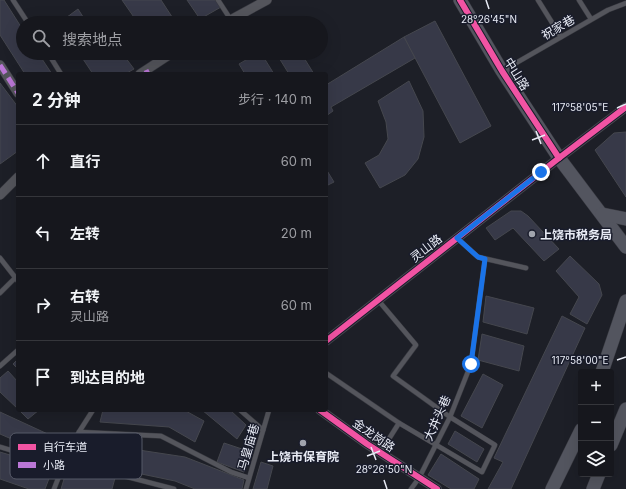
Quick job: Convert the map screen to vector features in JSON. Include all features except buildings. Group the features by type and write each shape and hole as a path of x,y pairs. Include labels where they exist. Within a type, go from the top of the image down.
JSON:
{"street":[{"path":"237,16 267,0"},
{"name":"中山路","path":"460,0 502,71 559,158 626,247"},
{"path":"145,72 162,60"},
{"path":"0,64 16,90"},
{"name":"灵山路","path":"328,339 626,107"},
{"path":"0,195 16,179"},
{"path":"602,214 626,219"},
{"path":"603,369 626,301"},
{"path":"613,441 626,409"},
{"name":"金龙岗路","path":"323,412 380,453 437,489"},
{"path":"552,489 578,436"},
{"path":"593,489 598,477"}],"lane":[{"path":"13,0 23,16"},
{"path":"218,0 226,16"},
{"path":"538,0 561,37"},
{"path":"579,0 591,20"},
{"name":"祝家巷","path":"502,71 608,10 626,3"},
{"path":"53,60 61,72"},
{"path":"457,238 478,257 526,268"},
{"path":"0,258 16,278"},
{"name":"大井头巷","path":"411,489 419,478 450,417 471,364 485,259"},
{"path":"0,293 16,280"},
{"path":"328,374 399,423 437,444 482,472 496,445 450,417 393,376 416,345 378,300"},
{"path":"0,366 16,352"},
{"path":"92,412 79,432 100,433"},
{"path":"242,412 263,430"},
{"name":"马皇庙巷","path":"246,489 268,412"},
{"path":"380,453 399,423"},
{"path":"142,435 161,436 231,472 249,478"},
{"path":"0,447 10,450"},
{"path":"54,489 58,479"},
{"path":"135,479 174,489"}],"marked path":[{"path":"0,65 16,90"}],"cycle path":[{"path":"460,0 502,71 559,158"},
{"path":"328,339 626,107"},
{"path":"323,412 367,444 437,489"}],"place":[{"name":"上饶市税务局","path":"532,234"},
{"name":"上饶市保育院","path":"303,443"}],"route":[{"path":"471,364 485,259 478,257 457,238 541,172"}]}
